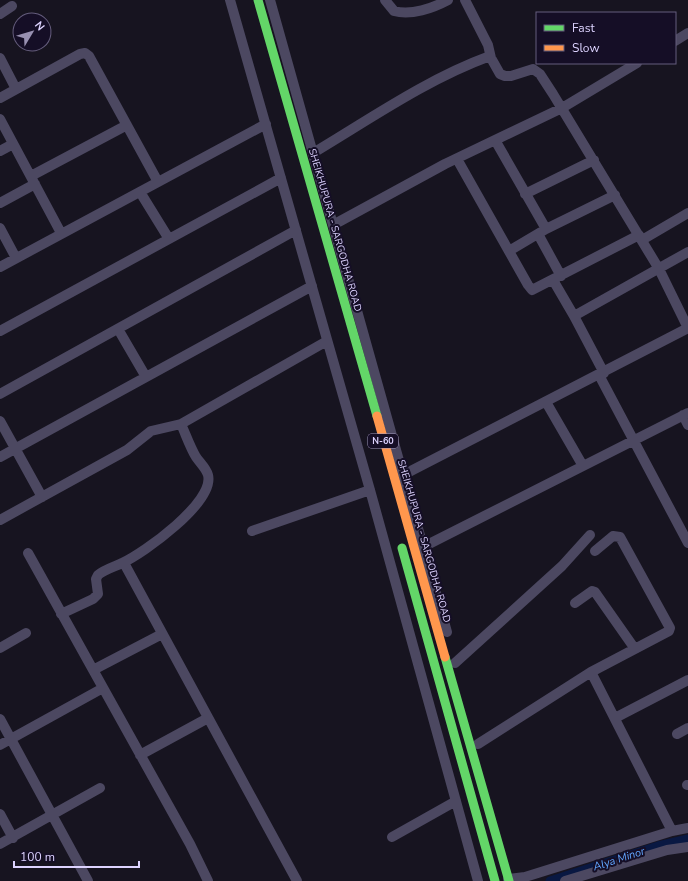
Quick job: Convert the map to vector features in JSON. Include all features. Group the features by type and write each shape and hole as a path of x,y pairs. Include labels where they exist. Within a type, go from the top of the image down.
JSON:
{"highway":[{"name":"SHEIKHUPURA - SARGODHA ROAD","path":"258,0 512,880"},
{"path":"400,540 495,881"}],"street":[{"path":"230,0 370,490 478,881"},
{"path":"270,0 478,744 512,880 675,830 688,828"},
{"path":"386,0 394,10 403,13 433,7 448,0"},
{"path":"403,474 602,374 688,328 659,269 594,160 538,71 530,69 511,76 502,75 493,65 488,45 465,0"},
{"path":"0,14 12,6"},
{"path":"676,40 688,33"},
{"path":"0,98 80,54 85,53 89,56 158,182"},
{"path":"313,153 441,77 490,56"},
{"path":"0,58 16,89"},
{"path":"333,225 457,158 562,108 634,64"},
{"path":"0,119 61,233"},
{"path":"0,267 266,124"},
{"path":"0,203 33,180 126,125"},
{"path":"495,140 525,194 542,231 557,278 633,441 688,543"},
{"path":"0,151 14,144"},
{"path":"457,158 532,290 688,213"},
{"path":"525,194 594,160"},
{"path":"0,331 281,178"},
{"path":"140,192 169,239"},
{"path":"509,251 542,231 615,195"},
{"path":"0,228 16,258"},
{"path":"0,394 296,230"},
{"path":"574,316 688,252"},
{"path":"0,457 312,286"},
{"path":"118,328 146,377"},
{"path":"0,520 127,450 152,431 180,424 327,341"},
{"path":"546,402 583,466"},
{"path":"423,547 685,414 688,425"},
{"path":"0,421 42,497"},
{"path":"61,614 93,599 98,594 96,579 98,575 124,563 176,528 198,503 206,489 208,476 180,424"},
{"path":"252,531 370,490"},
{"path":"455,663 562,566 590,535"},
{"path":"478,744 591,672 669,630 670,628 620,537 613,536 594,551"},
{"path":"28,553 208,881"},
{"path":"124,563 297,881"},
{"path":"575,602 592,591 595,592 635,649"},
{"path":"0,648 26,633"},
{"path":"93,670 162,634"},
{"path":"591,672 675,830"},
{"path":"616,718 688,680"},
{"path":"0,745 103,688"},
{"path":"140,755 208,718"},
{"path":"0,719 88,881"},
{"path":"677,734 688,728"},
{"path":"0,844 100,788"},
{"path":"392,837 456,801"},
{"path":"0,814 13,838"},
{"path":"675,830 688,821"},
{"path":"564,881 667,850 688,847"}],"waterway":[{"name":"Alya Minor","path":"550,881 658,846 688,839"}],"traffic: fast":[{"path":"258,0 377,416"},
{"path":"402,548 495,881"},
{"path":"445,657 509,881"}],"traffic: slow":[{"path":"377,416 445,657"}]}
